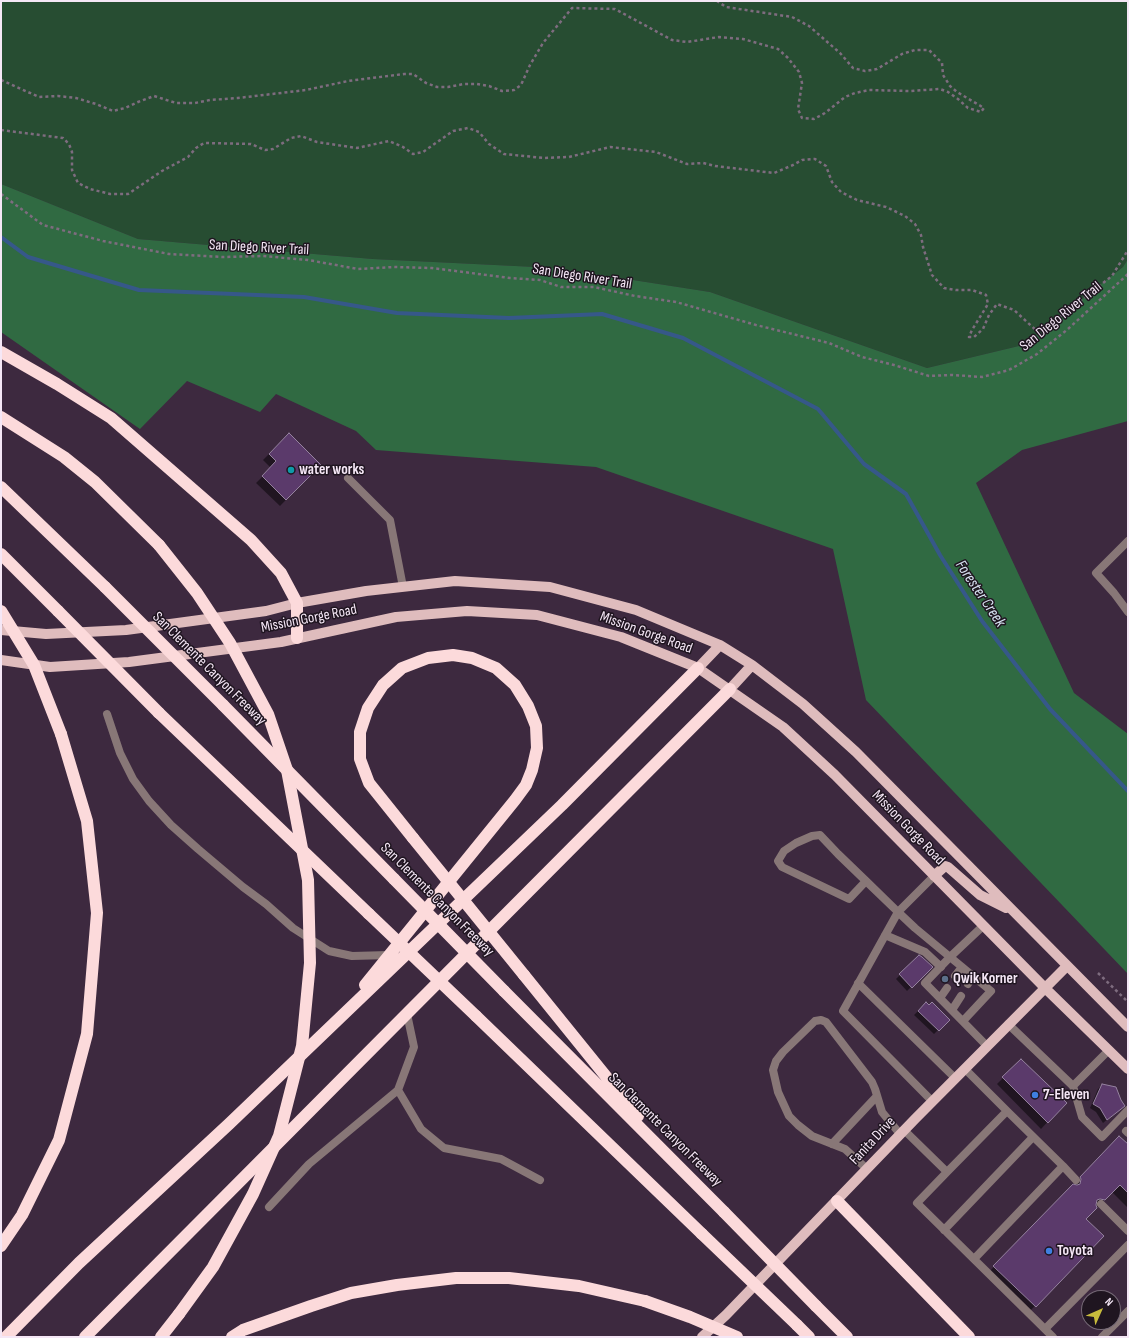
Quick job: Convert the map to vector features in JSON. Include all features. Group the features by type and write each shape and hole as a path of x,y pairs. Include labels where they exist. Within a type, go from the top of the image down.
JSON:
{"highway":[{"path":"1,352 57,384 110,418 251,540 281,572 297,603 297,638"},
{"path":"1,417 64,457 95,482 159,545 197,593 230,643 268,714 287,770 308,880 310,963 302,1046 279,1136 253,1194 213,1267 161,1337"},
{"name":"San Clemente Canyon Freeway","path":"1,487 106,588 223,705 847,1337"},
{"path":"1,554 159,713 809,1337"},
{"path":"1,612 34,665 61,734 87,821 97,913 87,1034 59,1140 22,1215 1,1246"},
{"path":"329,1028 389,955 515,800 526,785 532,770 537,748 536,726 528,706 515,685 496,668 472,658 453,655 428,658 402,668 383,685 368,708 360,732 360,759 369,783 413,838 524,975 680,1168"},
{"path":"6,1337 79,1263 229,1124 562,804 698,668"},
{"path":"85,1337 730,689"},
{"path":"837,1201 969,1337"},
{"path":"232,1337 243,1330 351,1293 397,1285 456,1278 509,1278 579,1286 646,1301 738,1337"}],"main road":[{"name":"Mission Gorge Road","path":"1,630 46,634 126,630 266,611 297,603 366,591 455,581 550,588 636,610 720,645 752,666 803,704 856,752 1128,1027"},
{"name":"Mission Gorge Road","path":"1,660 50,667 130,662 281,642 396,617 468,611 537,615 621,637 698,668 784,727 835,774 1044,988 1128,1069"},
{"path":"698,668 720,645"},
{"path":"730,689 752,666"},
{"path":"934,876 945,866 948,867 980,895 1015,913"},
{"name":"Fanita Drive","path":"702,1337 726,1315 964,1068 1067,966"}],"street":[{"path":"348,478 390,520 403,587"},
{"path":"1128,541 1096,573 1114,593 1128,612"},
{"path":"107,714 116,737 120,753 133,779 149,801 198,849 242,887 266,904 293,928 329,951 352,956 389,955"},
{"path":"866,881 849,899 782,867 778,861 784,852 796,843 812,836 820,835 915,928 991,991 963,1021"},
{"path":"932,1101 843,1012 898,912 934,876"},
{"path":"983,926 925,983 987,1046"},
{"path":"885,935 925,952 941,967"},
{"path":"955,976 962,967"},
{"path":"968,984 972,976"},
{"path":"858,983 955,1078"},
{"path":"940,998 947,988"},
{"path":"952,1010 961,996"},
{"path":"268,1208 309,1164 398,1090 414,1048 407,1014"},
{"path":"867,1169 845,1149 812,1136 798,1126 789,1116 778,1092 773,1070 776,1061 783,1052 815,1021 821,1020 826,1022 872,1082 882,1112 947,1172"},
{"path":"1008,1024 1073,1086 1082,1117 1102,1137 1128,1110"},
{"path":"1073,1086 1108,1050"},
{"path":"964,1068 1076,1180"},
{"path":"398,1090 421,1129 444,1148 501,1159 540,1180"},
{"path":"832,1144 877,1096"},
{"path":"1006,1111 917,1203 1053,1337"},
{"path":"944,1230 1033,1137"},
{"path":"974,1259 1063,1166"},
{"path":"1101,1204 1128,1231"},
{"path":"1045,1329 1128,1245"},
{"path":"1102,1337 1128,1311"}],"path":[{"path":"1,80 39,96 76,98 113,111 125,108 154,96 176,104 194,103 306,90 348,81 404,74 413,74 426,83 437,87 477,84 489,86 502,91 514,90 521,85 530,65 543,43 572,8 615,9 672,40 687,42 719,37 743,39 778,49 788,58 799,72 802,83 798,108 802,118 814,119 845,97 868,90 940,90 948,92 968,108 981,112 984,108 957,92 950,86 943,75 942,63 930,50 915,50 902,54 877,68 865,71 853,68 840,53 809,26 792,17 726,7 717,1"},
{"path":"1,130 63,138 69,144 72,152 72,170 78,183 90,189 110,194 128,194 162,171 188,157 196,148 204,143 251,144 265,150 273,149 291,138 301,136 317,142 357,148 390,141 413,154 423,152 453,131 468,128 479,132 489,144 504,154 544,158 569,157 610,148 656,152 687,164 704,162 715,166 774,173 802,160 815,158 826,166 832,182 841,192 857,200 886,207 905,216 915,224 921,235 932,275 944,288 972,290 986,295 988,304 972,330 970,337 974,337 983,329 989,315 997,304 1014,310 1039,333 1112,276 1128,250"},
{"name":"San Diego River Trail","path":"1,194 43,225 103,241 169,254 223,257 264,256 308,260 358,269 394,267 432,268 510,278 540,280 561,287 594,287 635,296 676,302 756,325 829,343 862,357 930,376 954,375 982,377 1009,370 1037,354 1128,274"},
{"path":"1098,973 1128,1002"}],"green space":[{"path":"1,1 1128,1 1128,259 1123,267 1023,345 927,368 710,292 556,268 373,259 138,239 1,184"},
{"path":"1,184 138,239 373,259 556,268 710,292 927,368 1023,345 1123,267 1128,259 1128,421 1022,450 976,483 1074,693 1128,734 1128,974 866,700 833,549 596,467 376,450 356,431 276,394 260,412 187,381 140,429 1,332"}],"building":[{"name":"water works","path":"289,433 321,465 286,500 262,476 276,461 269,454"},
{"path":"919,955 933,967 912,988 899,974"},
{"path":"926,1002 929,1005 932,1002 950,1020 939,1031 918,1011"},
{"path":"1021,1059 1067,1103 1048,1123 1002,1077"},
{"path":"1102,1084 1116,1087 1125,1106 1107,1120 1100,1108 1093,1104"},
{"name":"Toyota","path":"1119,1136 1128,1144 1128,1193 1120,1185 1105,1200 1097,1200 1097,1208 1086,1219 1104,1236 1036,1307 993,1266 1073,1184 1080,1184 1080,1177"}],"waterway":[{"name":"Forester Creek","path":"1,237 28,257 139,290 304,297 397,313 509,318 602,314 683,338 818,409 864,464 906,494 940,555 982,621 1050,709 1128,791"}],"place":[{"name":"water works","path":"291,470"},
{"name":"Qwik Korner","path":"945,979"},
{"name":"7-Eleven","path":"1035,1095"},
{"name":"Toyota","path":"1049,1251"}]}
